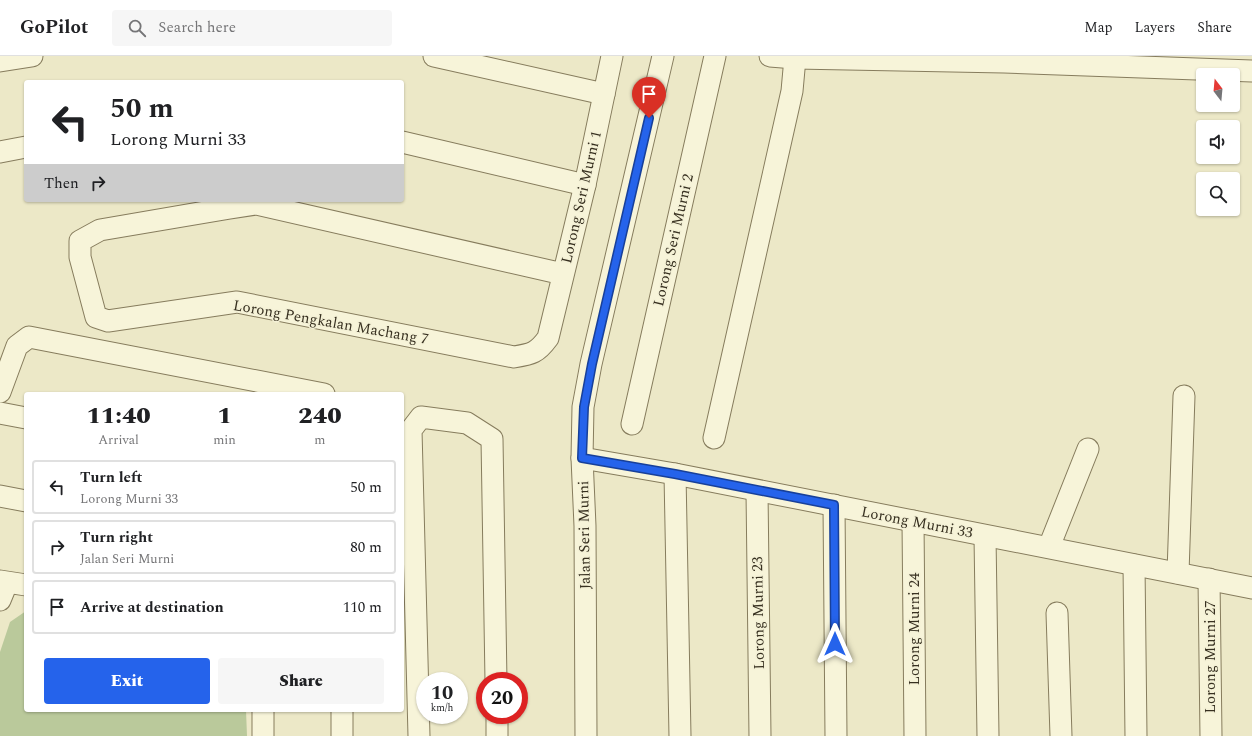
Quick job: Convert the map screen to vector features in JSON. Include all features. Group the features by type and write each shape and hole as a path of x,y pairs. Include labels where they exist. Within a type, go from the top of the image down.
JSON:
{"street":[{"path":"0,61 32,56"},
{"path":"434,56 604,94"},
{"name":"Lorong Seri Murni 1","path":"548,338 585,185 612,56"},
{"name":"Jalan Seri Murni","path":"586,736 585,526 582,458 584,407 592,364 663,56"},
{"name":"Lorong Seri Murni 2","path":"632,424 714,56"},
{"path":"770,56 795,58 1004,59 1252,70"},
{"path":"714,438 792,91 795,58"},
{"path":"404,142 585,185"},
{"path":"0,152 24,147"},
{"name":"Lorong Pengkalan Machang 7","path":"548,338 540,348 528,355 514,357 237,302 108,321 96,317 80,257 80,241 100,230 256,204 563,274"},
{"path":"0,392 16,346 29,336 260,388 303,392"},
{"path":"1178,573 1184,396"},
{"path":"0,413 24,418"},
{"path":"419,736 411,430 421,417 467,424 492,439 496,672"},
{"path":"1049,547 1088,449"},
{"name":"Lorong Murni 33","path":"582,458 675,474 1252,588"},
{"path":"675,474 680,736"},
{"name":"Lorong Murni 23","path":"757,491 760,736"},
{"path":"0,496 24,501"},
{"path":"834,505 836,736"},
{"name":"Lorong Murni 24","path":"913,521 915,736"},
{"path":"985,536 988,736"},
{"path":"1134,565 1136,736"},
{"name":"Lorong Murni 27","path":"1209,579 1211,736"},
{"path":"1056,613 1062,736"},
{"path":"263,712 263,736"},
{"path":"342,712 342,736"},
{"path":"497,724 497,736"}],"green space":[{"path":"24,612 24,712 246,712 247,736 0,736 0,652 10,622"}],"route":[{"path":"649,118 592,364 584,407 582,458 675,474 834,505 835,644"}]}
